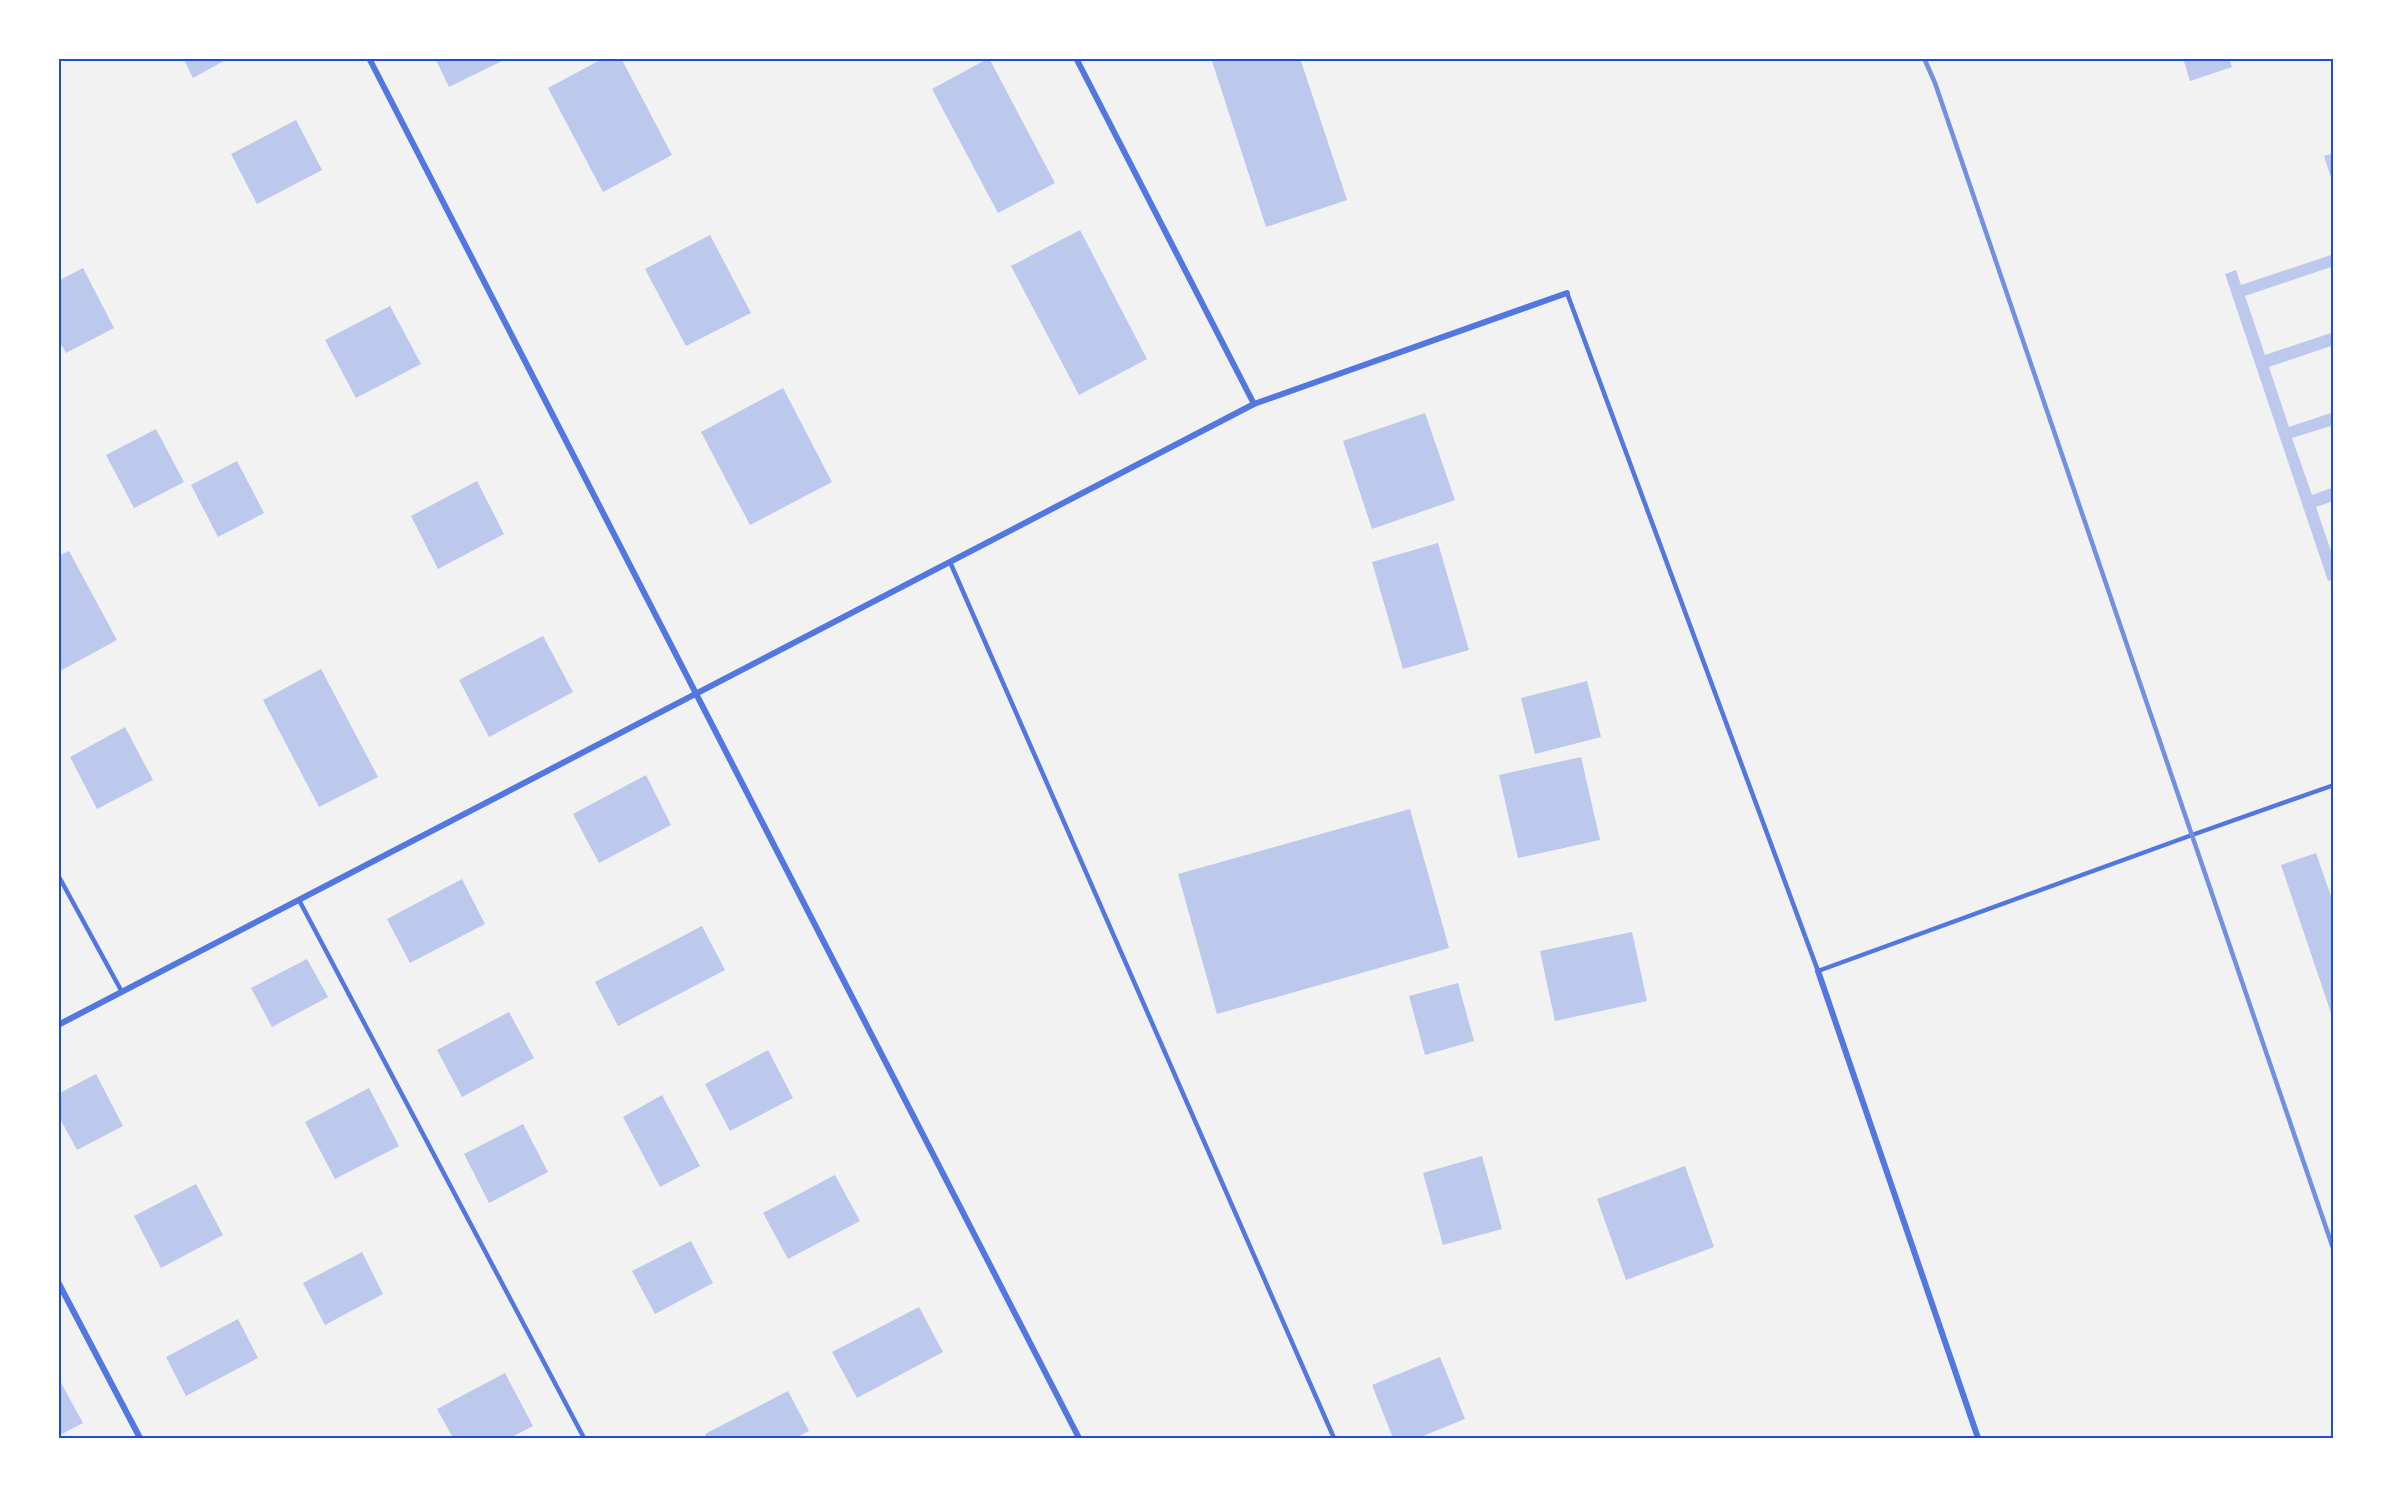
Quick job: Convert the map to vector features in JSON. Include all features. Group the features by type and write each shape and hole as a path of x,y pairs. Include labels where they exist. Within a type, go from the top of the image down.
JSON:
{"street":[{"path":"369,58 1079,1438"},
{"path":"1076,58 1254,404"},
{"path":"58,1025 1254,404 1567,292"},
{"path":"1818,971 1978,1438"},
{"path":"58,1282 140,1438"}],"lane":[{"path":"1567,292 1818,971 2334,785"},
{"path":"950,562 1334,1438"},
{"path":"58,875 122,992"},
{"path":"299,900 584,1438"}],"building":[{"path":"183,58 229,58 193,78"},
{"path":"435,58 508,58 449,87"},
{"path":"604,58 621,58 672,155 603,192 548,88"},
{"path":"989,58 1055,183 998,213 932,89"},
{"path":"1211,58 1300,58 1347,200 1266,227"},
{"path":"2183,58 2229,58 2232,67 2190,81"},
{"path":"296,120 322,170 257,204 231,154"},
{"path":"2334,153 2334,184 2333,184 2324,156"},
{"path":"1080,230 1147,359 1079,395 1011,266"},
{"path":"710,235 751,313 686,346 645,269"},
{"path":"2334,254 2334,266 2245,296 2265,355 2334,332 2334,345 2269,367 2289,427 2334,412 2334,425 2292,438 2312,495 2334,487 2334,501 2316,507 2334,560 2334,579 2328,581 2225,274 2236,270 2241,285"},
{"path":"83,268 114,328 66,353 58,339 58,281"},
{"path":"390,306 421,364 356,398 325,340"},
{"path":"783,388 832,482 750,525 701,432"},
{"path":"1425,413 1455,500 1372,529 1343,441"},
{"path":"156,429 184,482 134,508 106,455"},
{"path":"237,461 264,513 218,537 191,485"},
{"path":"477,481 504,534 438,569 411,516"},
{"path":"1438,543 1469,650 1403,669 1372,562"},
{"path":"69,551 117,640 60,671 58,556"},
{"path":"543,636 573,692 489,737 459,680"},
{"path":"321,669 378,777 319,807 263,700"},
{"path":"1587,681 1601,737 1535,754 1521,698"},
{"path":"125,727 153,780 97,809 70,757"},
{"path":"1581,757 1600,840 1518,858 1499,775"},
{"path":"646,775 671,825 599,863 573,814"},
{"path":"1410,809 1449,948 1217,1014 1178,874"},
{"path":"2316,853 2334,905 2333,1019 2281,865"},
{"path":"462,879 485,924 410,963 387,919"},
{"path":"702,926 725,970 618,1026 595,982"},
{"path":"1632,932 1647,1001 1555,1021 1540,951"},
{"path":"307,959 328,997 272,1027 251,988"},
{"path":"1458,983 1474,1041 1425,1055 1409,996"},
{"path":"509,1012 534,1058 462,1097 437,1050"},
{"path":"768,1050 793,1098 730,1131 705,1084"},
{"path":"96,1074 123,1126 77,1150 58,1115 58,1094"},
{"path":"369,1088 399,1146 335,1179 305,1122"},
{"path":"662,1095 700,1166 660,1187 623,1117"},
{"path":"523,1124 548,1172 489,1203 464,1154"},
{"path":"1482,1156 1502,1229 1443,1245 1423,1173"},
{"path":"1685,1166 1714,1247 1626,1280 1597,1199"},
{"path":"835,1175 860,1221 788,1259 763,1213"},
{"path":"196,1184 223,1235 161,1268 134,1216"},
{"path":"691,1241 713,1283 655,1314 632,1271"},
{"path":"362,1252 383,1294 325,1325 303,1283"},
{"path":"919,1307 943,1352 857,1398 832,1352"},
{"path":"238,1319 258,1358 186,1396 166,1357"},
{"path":"1440,1357 1465,1419 1418,1438 1393,1438 1372,1385"},
{"path":"505,1373 533,1426 510,1438 453,1438 437,1409"},
{"path":"60,1381 83,1423 58,1436 58,1382"},
{"path":"788,1391 809,1431 795,1438 707,1438 705,1434"}],"railway":[{"path":"1924,58 1935,83 2334,1251"}]}
